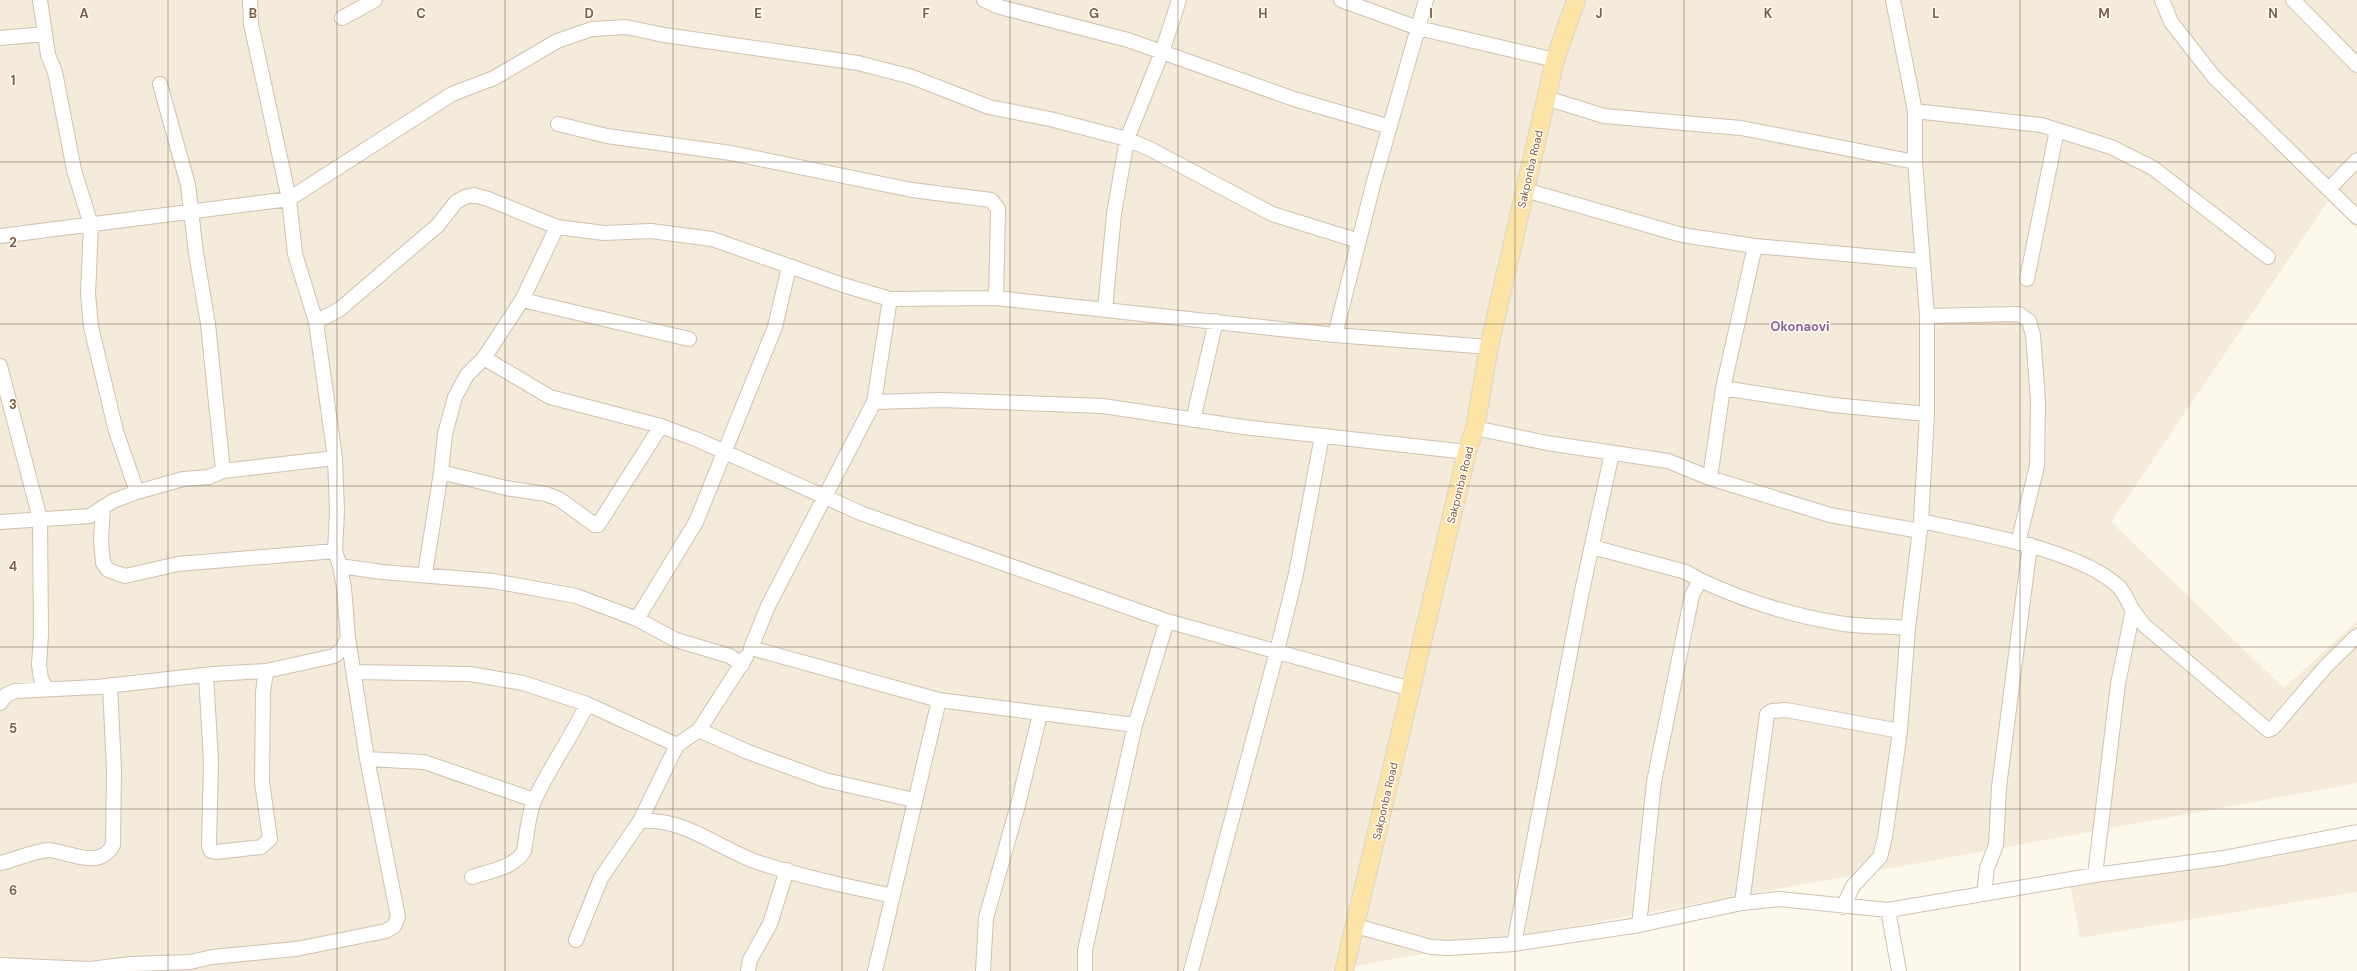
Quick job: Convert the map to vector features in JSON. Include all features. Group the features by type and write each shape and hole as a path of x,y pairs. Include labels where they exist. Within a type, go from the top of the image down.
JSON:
{"main road":[{"name":"Sakponba Road","path":"1344,971 1356,926 1467,452 1475,428 1489,346 1555,60 1576,0"}],"street":[{"path":"40,0 48,55 55,72 74,170 90,225 88,294 91,326 116,431 137,492"},
{"path":"0,964 90,969 131,964 190,962 212,957 296,949 386,930 394,926 398,917 398,908 367,759 348,638 344,588 340,566 335,551 337,511 335,458 316,322 295,254 289,199 251,24 250,0"},
{"path":"342,18 375,0"},
{"path":"984,0 1000,7 1128,40 1294,99 1390,127"},
{"path":"1105,309 1114,214 1127,139 1162,52 1179,0"},
{"path":"1341,0 1418,28 1555,60"},
{"path":"1335,335 1359,241 1426,0"},
{"path":"1844,907 1853,886 1880,857 1885,837 1900,731 1908,628 1921,526 1926,414 1927,316 1921,261 1915,162 1914,111 1893,0"},
{"path":"2162,0 2171,22 2214,77 2357,217"},
{"path":"2293,0 2357,64"},
{"path":"0,236 289,199 452,94 494,78 557,41 592,29 626,27 664,35 858,63 912,77 989,106 1050,119 1127,139 1150,149 1272,214 1359,241"},
{"path":"0,38 45,34"},
{"path":"160,84 188,185 196,253 208,324 223,471"},
{"path":"1546,98 1604,116 1741,128 1915,162"},
{"path":"1914,111 1996,119 2057,130 2111,147 2153,168 2268,257"},
{"path":"558,124 607,136 731,153 912,190 992,200 998,209 996,298"},
{"path":"2027,279 2057,130"},
{"path":"2329,189 2357,160"},
{"path":"1525,190 1682,235 1755,246 1921,261"},
{"path":"316,322 340,309 438,226 456,202 465,197 474,195 488,199 557,227 604,233 651,231 712,239 789,267 890,299 996,298 1335,335 1489,346"},
{"path":"424,574 441,472 445,434 455,397 467,375 484,358 522,300 557,227"},
{"path":"1710,478 1723,388 1755,246"},
{"path":"637,619 696,522 774,327 789,267"},
{"path":"576,940 601,878 640,821 677,745 699,730 742,665 751,648 768,606 874,402 890,299"},
{"path":"522,300 689,339"},
{"path":"1927,316 2019,314 2029,321 2033,335 2038,401 2037,466 2024,544 1999,787 1996,845 1987,868 1984,894"},
{"path":"1193,420 1216,321"},
{"path":"484,358 550,398 661,426 725,452 863,514 1167,620 1411,689"},
{"path":"0,366 22,457 40,519 41,635 39,665 41,679 46,688"},
{"path":"1723,388 1832,405 1926,414"},
{"path":"874,402 941,400 1103,406 1193,420 1467,452"},
{"path":"441,472 506,488 546,494 559,499 595,525 598,525 661,426"},
{"path":"1475,428 1547,443 1668,461 1710,478 1830,514 1921,526 2024,544 2078,563 2108,578 2120,588 2144,625 2268,730 2273,728 2322,670 2357,636"},
{"path":"1191,971 1277,651 1296,574 1322,436"},
{"path":"1514,944 1612,452"},
{"path":"0,522 90,516 102,507 137,492 183,479 209,477 223,471 335,458"},
{"path":"102,507 101,540 103,563 108,570 125,576 178,564 335,551"},
{"path":"1592,547 1686,572 1700,580 1752,601 1806,616 1839,623 1908,628"},
{"path":"340,566 364,570 493,580 576,596 637,619 676,640 730,656 742,665"},
{"path":"344,588 364,570"},
{"path":"1639,925 1654,782 1692,594 1700,580"},
{"path":"2095,875 2118,684 2133,610"},
{"path":"1085,971 1085,950 1135,725 1167,620"},
{"path":"0,703 6,695 15,691 110,685 206,675 266,671 334,656 342,649 348,638"},
{"path":"751,648 939,700 1135,725"},
{"path":"206,675 211,761 209,846 211,851 216,852 262,847 270,839 262,782 263,692 266,671"},
{"path":"354,672 470,674 523,684 586,704 677,745"},
{"path":"0,864 26,857 36,851 47,850 89,859 101,857 109,852 113,845 114,770 110,685"},
{"path":"875,971 914,800 939,700"},
{"path":"472,877 513,863 520,858 524,851 534,800 558,754 575,730 586,704"},
{"path":"1742,903 1767,714 1772,711 1786,710 1900,731"},
{"path":"983,971 986,918 1018,805 1040,714"},
{"path":"699,730 748,752 825,780 914,800"},
{"path":"367,759 424,762 534,800"},
{"path":"640,821 663,822 691,831 756,861 893,896"},
{"path":"1356,926 1431,947 1448,948 1514,944 1639,925 1742,903 1779,899 1844,907 1888,910 2095,875 2223,858 2357,832"},
{"path":"748,971 750,960 770,924 787,870"},
{"path":"1888,910 1899,971"}],"shaded area":[{"path":"0,0 2357,0 2357,229 2328,201 2111,522 2284,688 2357,621 2357,783 1329,971 0,971"},
{"path":"2357,829 2357,892 2080,938 2070,884"}],"district":[{"name":"Okonaovi","path":"1800,326"}]}
